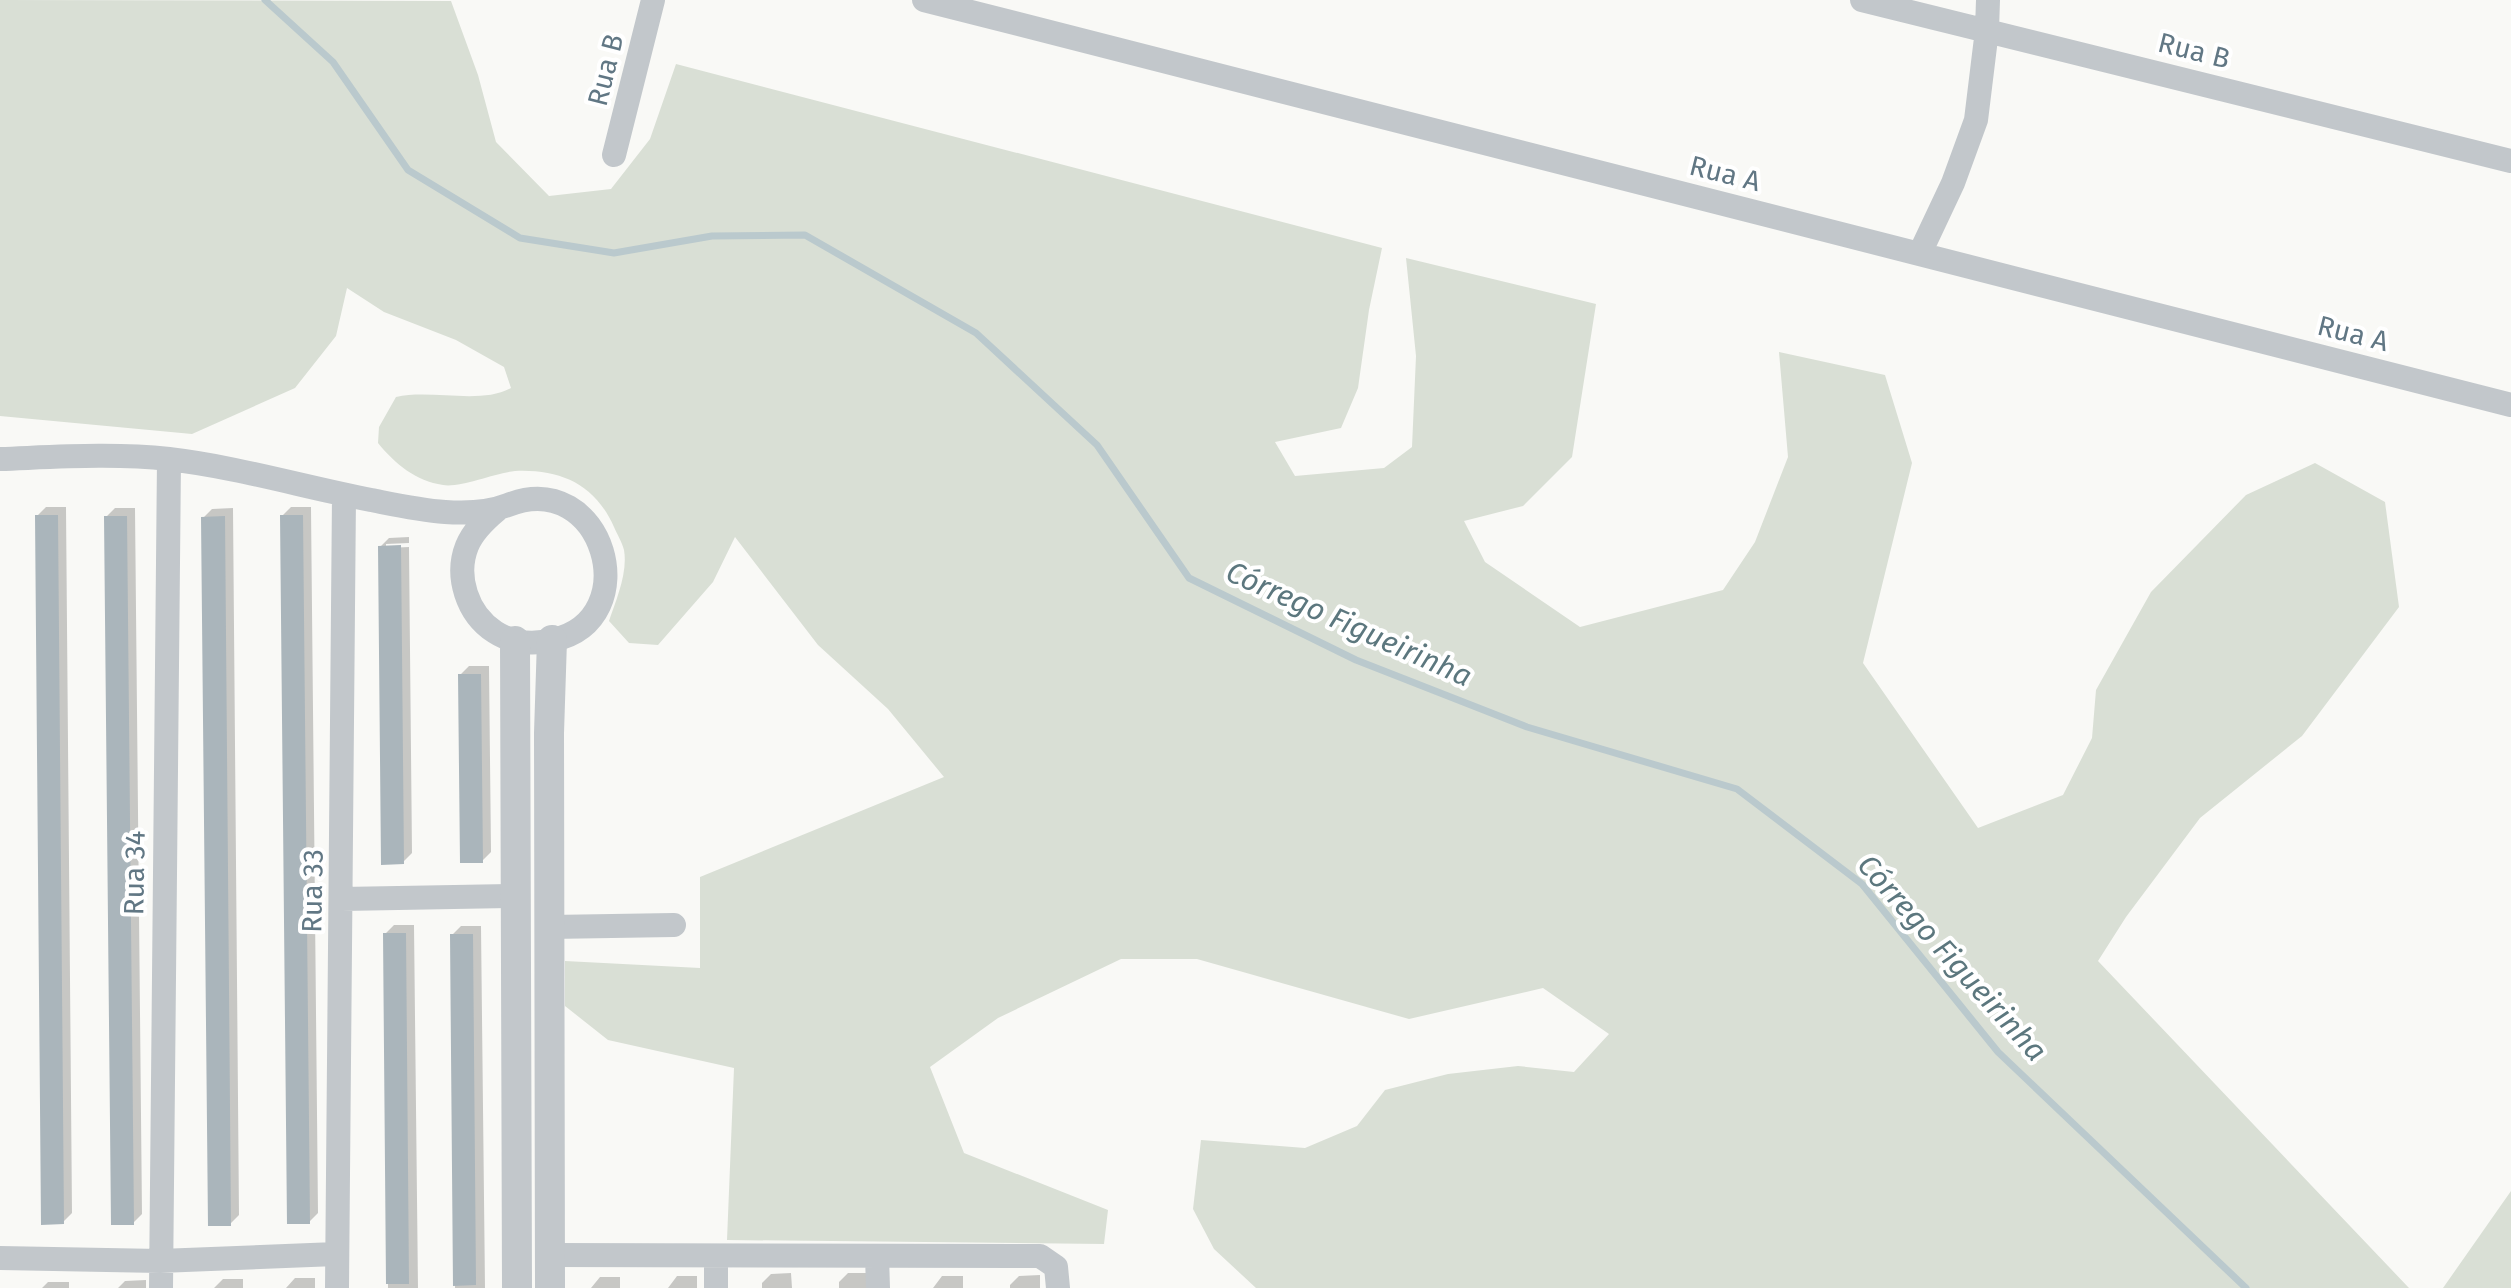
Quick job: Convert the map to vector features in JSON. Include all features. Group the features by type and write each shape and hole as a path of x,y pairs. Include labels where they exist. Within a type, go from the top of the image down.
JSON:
{"street":[{"name":"Rua B","path":"614,155 653,0"},
{"name":"Rua A","path":"924,0 2511,405"},
{"name":"Rua B","path":"1862,0 2511,161"},
{"path":"1920,253 1953,183 1976,120 1988,0"},
{"path":"0,459 109,455 169,459 431,511 497,510"},
{"name":"Rua 34","path":"161,1288 169,459"},
{"name":"Rua 33","path":"337,1288 344,495"},
{"path":"543,499 566,506 585,520 599,538 606,561 605,585 597,607 582,626 562,638 539,643 515,641 493,631 476,615 465,593 462,570 467,546 479,525 497,510 520,501 543,499"},
{"path":"431,511 467,546"},
{"path":"550,1288 549,733 552,640"},
{"path":"515,641 517,1288"},
{"path":"342,899 514,896"},
{"path":"550,927 674,925"},
{"path":"0,1258 160,1261 336,1254"},
{"path":"550,1255 1040,1256 1056,1267 1058,1288"},
{"path":"716,1256 716,1288"},
{"path":"877,1256 878,1288"}],"shaded area":[{"path":"0,0 451,1 478,75 496,142 549,196 611,189 650,139 676,64 1382,248 1358,388 1341,428 1275,442 1295,476 1384,468 1412,447 1416,356 1406,258 1596,304 1572,457 1523,506 1464,521 1485,562 1580,627 1723,590 1755,542 1788,457 1779,352 1885,375 1912,463 1863,663 1978,828 2063,795 2092,738 2096,690 2151,592 2246,495 2315,463 2385,502 2399,607 2302,736 2200,818 2126,917 2098,961 2409,1288 1256,1288 1214,1249 1193,1209 1201,1140 1305,1148 1357,1126 1385,1090 1448,1074 1518,1066 1574,1072 1609,1034 1543,988 1409,1019 1197,959 1121,959 998,1018 930,1067 964,1153 1108,1210 1104,1244 727,1240 734,1068 608,1040 565,1006 565,961 700,968 700,877 944,777 888,709 818,645 735,537 713,582 658,645 629,643 609,621 623,577 624,550 606,512 586,490 561,477 531,471 515,471 443,485 424,480 399,464 378,443 379,427 396,397 485,395 511,388 504,367 456,340 384,312 347,288 336,336 295,388 192,434 0,416"},
{"path":"2511,1191 2511,1288 2443,1288"}],"building":[{"path":"35,515 58,515 64,1224 41,1225"},
{"path":"280,515 303,515 310,1224 287,1224"},
{"path":"104,516 127,516 134,1225 111,1225"},
{"path":"225,516 231,1226 208,1226 201,517"},
{"path":"401,545 404,864 381,865 378,546"},
{"path":"458,674 481,674 483,863 460,863"},
{"path":"383,933 406,933 409,1284 386,1284"},
{"path":"450,934 473,934 476,1285 453,1286"}],"waterway":[{"name":"Córrego Figueirinha","path":"265,0 333,62 408,170 520,238 614,253 712,236 805,235 976,333 1097,445 1189,578 1356,660 1527,727 1737,789 1862,884 1998,1052 2246,1288"}]}
